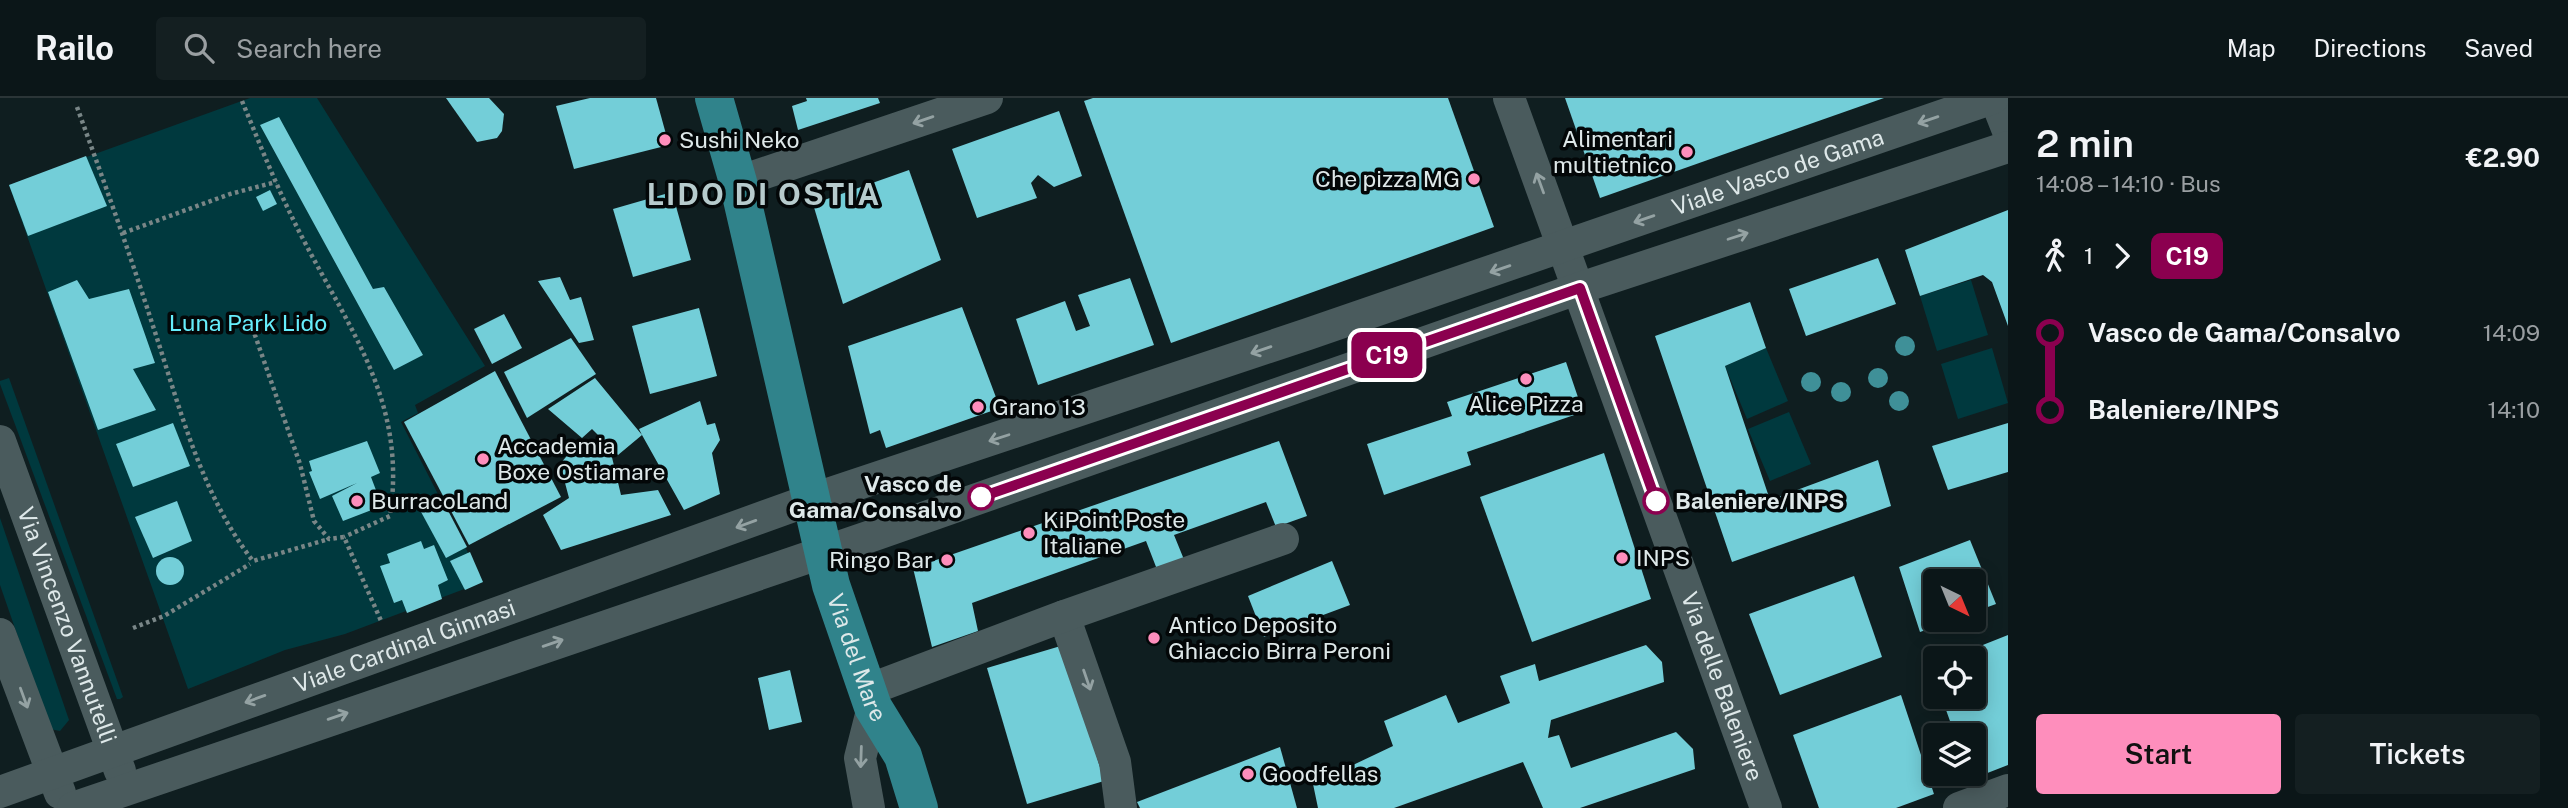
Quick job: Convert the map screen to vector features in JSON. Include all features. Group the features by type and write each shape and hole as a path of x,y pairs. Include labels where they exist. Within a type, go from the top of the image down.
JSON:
{"main road":[{"name":"Via del Mare","path":"714,98 738,182 822,552 870,698 903,756 919,808"}],"street":[{"path":"738,182 987,98"},
{"path":"1509,98 1580,288"},
{"path":"1994,98 2008,131"},
{"name":"Viale Vasco de Gama","path":"810,500 1097,406 1994,98"},
{"name":"Viale Vasco de Gama","path":"822,552 1580,288 2008,147"},
{"name":"Via delle Baleniere","path":"1580,288 1766,808"},
{"path":"1308,334 1322,377"},
{"path":"1097,406 1110,451"},
{"name":"Via Vincenzo Vannutelli","path":"0,441 130,798"},
{"name":"Viale Cardinal Ginnasi","path":"0,792 810,500"},
{"path":"869,808 860,758 870,698 1064,616 1283,539"},
{"name":"Viale Cardinal Ginnasi","path":"73,808 130,798 822,552"},
{"path":"1064,616 1115,762 1121,808"},
{"path":"0,634 66,808"},
{"path":"1959,808 2008,790"}],"path":[{"path":"78,107 184,426 230,531 253,561 329,538 344,537 390,516 392,480 387,411 376,376 276,182 242,101"},
{"path":"122,233 230,194 276,182"},
{"path":"250,321 300,464 314,521 329,538"},
{"path":"344,537 381,621"},
{"path":"134,628 164,616 250,564"}],"green space":[{"name":"Luna Park Lido","path":"250,98 317,98 485,366 415,405 418,413 401,422 483,582 345,634 285,650 188,689 9,185"},
{"path":"1971,280 1988,335 1937,351 1920,296"},
{"path":"1766,348 1788,401 1747,419 1725,366"},
{"path":"1992,348 2008,403 1958,419 1941,364"},
{"path":"9,378 123,697 120,699 117,699 0,384 0,381"},
{"path":"1789,412 1811,464 1770,481 1748,429"},
{"path":"0,518 69,720 60,731 50,729 0,585"}],"building":[{"path":"446,98 489,98 504,114 502,131 497,138 477,142"},
{"path":"590,98 656,98 669,145 574,169 556,106"},
{"path":"806,98 878,98 880,103 798,130 792,106 807,101"},
{"path":"1093,98 1448,98 1494,227 1171,343 1084,101"},
{"path":"1565,98 1884,98 1600,198"},
{"path":"1059,111 1082,176 1054,187 1038,175 1031,183 1037,198 977,218 952,149"},
{"path":"279,117 373,289 384,287 423,355 394,370 260,125"},
{"path":"86,156 107,206 28,236 9,185"},
{"path":"909,170 941,260 843,304 813,204"},
{"path":"270,190 277,204 263,211 256,197"},
{"path":"672,192 691,260 633,277 613,209"},
{"path":"2008,210 2008,326 1992,282 1983,275 1920,296 1905,250"},
{"path":"1878,258 1896,304 1806,336 1789,289"},
{"path":"560,277 570,300 581,297 594,340 579,343 538,281"},
{"path":"1130,278 1154,345 1038,385 1016,319 1065,301 1076,331 1090,326 1078,295"},
{"path":"77,280 89,299 129,289 155,363 133,369 156,410 98,430 48,292"},
{"path":"1750,302 1766,348 1725,366 1770,500 1878,460 1891,506 1732,562 1655,336"},
{"path":"962,307 1000,408 886,448 880,430 870,434 848,346"},
{"path":"699,308 717,376 650,394 632,326"},
{"path":"504,314 522,348 492,364 474,329"},
{"path":"571,338 596,374 527,418 504,372"},
{"path":"1566,362 1583,412 1467,452 1471,465 1384,495 1367,444 1452,416 1447,402"},
{"name":"Accademia Boxe Ostiamare","path":"495,371 561,497 469,545 404,422"},
{"path":"595,378 642,435 618,455 592,429 582,438 548,409"},
{"path":"700,401 707,425 715,423 720,440 712,453 720,494 684,510 639,429"},
{"path":"173,423 190,466 133,487 116,444"},
{"path":"2008,423 2008,472 1948,490 1932,446"},
{"path":"590,440 610,449 621,495 658,490 671,515 561,550 543,515 569,498 560,464 571,451"},
{"path":"367,441 380,473 371,477 382,506 343,521 332,496 357,483 320,499 309,472 312,471 309,461"},
{"path":"1279,441 1307,516 1276,527 1266,502 1174,535 1185,562 1158,572 1146,541 972,603 978,631 932,647 913,568"},
{"path":"1604,453 1651,599 1532,642 1480,497"},
{"path":"442,499 467,547 446,558 420,510"},
{"path":"177,501 192,541 153,558 135,517"},
{"path":"1970,540 1982,569 1923,569 1923,631 1920,632 1899,567"},
{"path":"421,541 424,549 434,545 448,580 438,585 442,599 407,613 402,600 394,603 380,566 390,563 387,554"},
{"path":"470,552 483,582 465,590 450,561"},
{"path":"170,557 180,561 184,571 180,581 170,585 160,581 156,571 160,561"},
{"path":"1332,561 1350,605 1264,637 1248,596"},
{"path":"1854,576 1882,657 1780,695 1749,614"},
{"path":"1986,579 1996,604 1986,608"},
{"path":"2008,635 2008,765 1986,774 1986,723 1951,723 1946,709 1986,709 1986,646 1980,646"},
{"path":"1064,645 1104,781 1027,804 987,668"},
{"path":"1646,645 1662,662 1664,682 1551,720 1548,738 1559,735 1571,768 1676,732 1693,749 1695,769 1580,808 1543,808 1523,762 1394,808 1318,808 1313,784 1393,746 1384,721 1446,695 1458,723 1510,703 1500,676 1535,664 1539,681"},
{"path":"790,670 802,722 769,730 758,678"},
{"path":"1901,695 1923,761 1923,786 1931,786 1934,794 1896,808 1819,808 1793,735"},
{"name":"Goodfellas","path":"1280,747 1297,808 1140,808 1137,802"}],"bus line":[{"name":"C19","path":"981,497 1580,288 1656,501"}],"place":[{"name":"Sushi Neko","path":"665,140"},
{"name":"Alimentari multietnico","path":"1687,152"},
{"name":"Che pizza MG","path":"1474,179"},
{"name":"Alice Pizza","path":"1526,379"},
{"name":"Grano 13","path":"978,407"},
{"name":"Accademia Boxe Ostiamare","path":"483,459"},
{"name":"Vasco de Gama/Consalvo","path":"981,497"},
{"name":"BurracoLand","path":"357,501"},
{"name":"Baleniere/INPS","path":"1656,501"},
{"name":"KiPoint Poste Italiane","path":"1029,533"},
{"name":"INPS","path":"1622,558"},
{"name":"Ringo Bar","path":"947,560"},
{"name":"Antico Deposito Ghiaccio Birra Peroni","path":"1154,638"},
{"name":"Goodfellas","path":"1248,774"}],"district":[{"name":"LIDO DI OSTIA","path":"764,195"}]}
